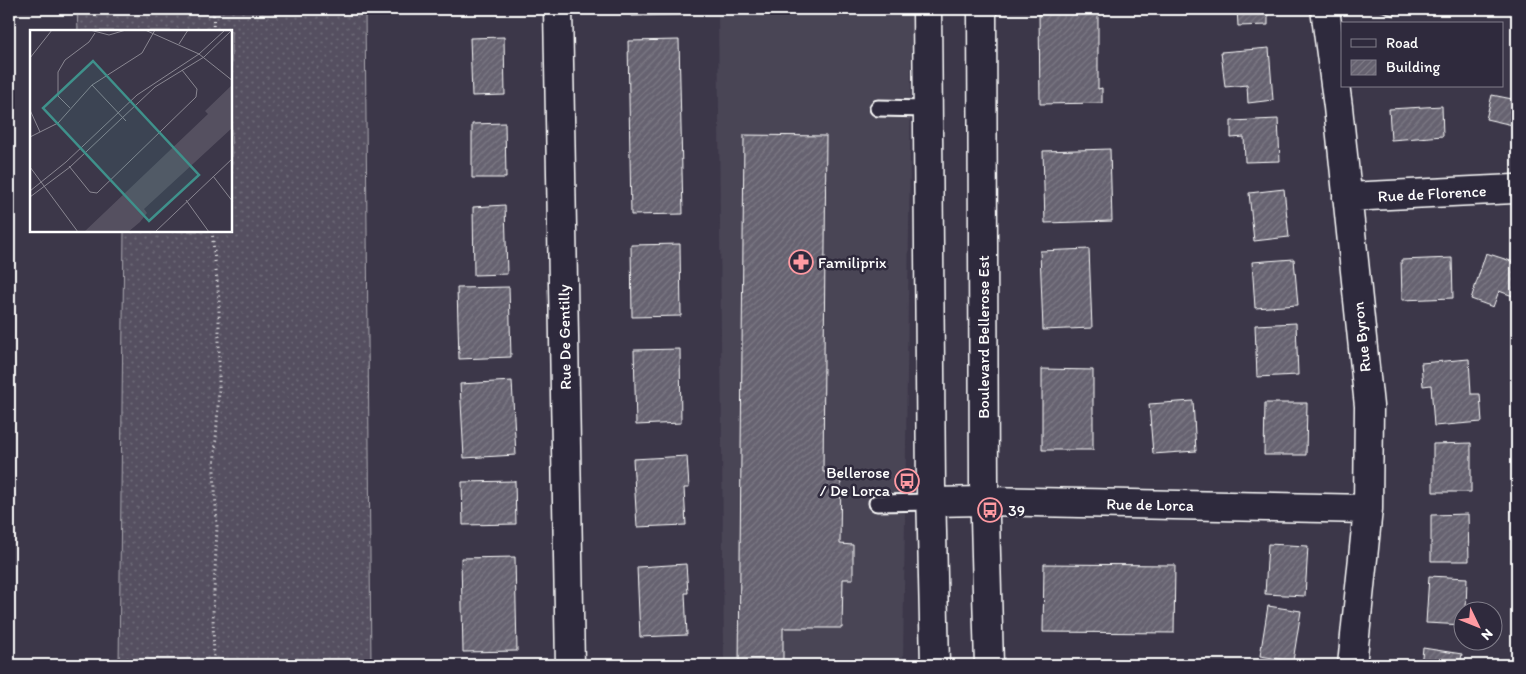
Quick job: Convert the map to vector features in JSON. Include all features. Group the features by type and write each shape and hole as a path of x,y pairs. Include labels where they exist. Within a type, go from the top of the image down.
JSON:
{"street":[{"name":"Rue De Gentilly","path":"558,9 570,665"},
{"path":"926,9 931,502 935,665"},
{"name":"Boulevard Bellerose Est","path":"982,9 984,500 989,665"},
{"name":"Rue Byron","path":"1325,9 1338,107 1369,406 1368,509 1352,665"},
{"name":"Rue de Florence","path":"1347,197 1517,190"},
{"name":"Rue de Lorca","path":"931,502 984,500 1368,509"}],"lane":[{"path":"878,108 927,110"},
{"path":"877,503 931,502"}],"path":[{"path":"213,30 214,9"},
{"path":"212,232 219,300 219,390 214,470 217,527 213,614 214,665"}],"shaded area":[{"path":"77,9 365,9 371,665 119,665 124,232 232,232 232,30 78,30"},
{"path":"718,9 912,10 903,665 724,665"}],"building":[{"path":"630,9 681,9 682,15 631,16"},
{"path":"1237,9 1268,9 1268,25 1238,26"},
{"path":"1376,9 1397,9 1394,16"},
{"path":"1039,13 1098,13 1098,89 1102,88 1102,103 1040,104"},
{"path":"504,37 505,95 472,96 470,38"},
{"path":"679,40 683,214 631,215 628,41"},
{"path":"1269,48 1273,100 1248,103 1247,85 1225,87 1221,52"},
{"path":"1517,79 1517,126 1486,119 1492,95 1512,99"},
{"path":"1442,106 1443,136 1391,140 1389,109"},
{"path":"1278,119 1280,161 1245,162 1244,137 1231,138 1231,121"},
{"path":"505,123 506,178 472,178 472,124"},
{"path":"744,135 826,136 823,472 841,472 840,544 853,545 853,579 843,579 842,628 783,628 783,665 739,665"},
{"path":"1110,149 1112,221 1045,223 1043,151"},
{"path":"1284,189 1289,237 1254,241 1249,193"},
{"path":"505,205 507,274 474,275 473,207"},
{"path":"680,244 681,316 632,317 631,245"},
{"path":"1089,249 1092,328 1043,330 1040,251"},
{"path":"1486,253 1517,263 1517,285 1513,296 1499,291 1493,307 1471,299"},
{"path":"1452,258 1453,298 1402,300 1401,260"},
{"path":"1294,259 1298,305 1255,308 1252,262"},
{"path":"509,287 511,357 459,359 457,288"},
{"path":"1296,323 1298,375 1257,377 1255,325"},
{"path":"680,349 681,423 636,425 634,350"},
{"path":"1469,359 1471,394 1480,394 1482,422 1434,426 1431,385 1423,386 1421,363"},
{"path":"1042,369 1093,370 1093,450 1042,450"},
{"path":"512,381 516,455 464,458 460,384"},
{"path":"9,396 13,397 10,453 9,453"},
{"path":"1193,401 1196,451 1153,454 1149,404"},
{"path":"1265,403 1307,403 1306,455 1264,455"},
{"path":"1471,443 1471,492 1433,492 1433,444"},
{"path":"687,456 689,488 684,488 686,525 637,527 633,459"},
{"path":"515,481 516,524 463,525 462,482"},
{"path":"1468,514 1469,561 1431,561 1431,515"},
{"path":"1268,544 1308,546 1305,596 1265,594"},
{"path":"515,557 517,651 463,652 461,558"},
{"path":"686,564 688,593 685,593 687,635 640,637 637,567"},
{"path":"1044,564 1175,565 1174,633 1043,632"},
{"path":"1429,576 1467,578 1466,602 1454,602 1454,624 1426,623"},
{"path":"1268,606 1301,611 1293,661 1260,656"},
{"path":"1423,648 1462,654 1460,665 1421,665"}],"place":[{"name":"Familiprix","path":"801,262"},
{"name":"Bellerose / De Lorca","path":"907,481"},
{"name":"39","path":"990,510"}]}
